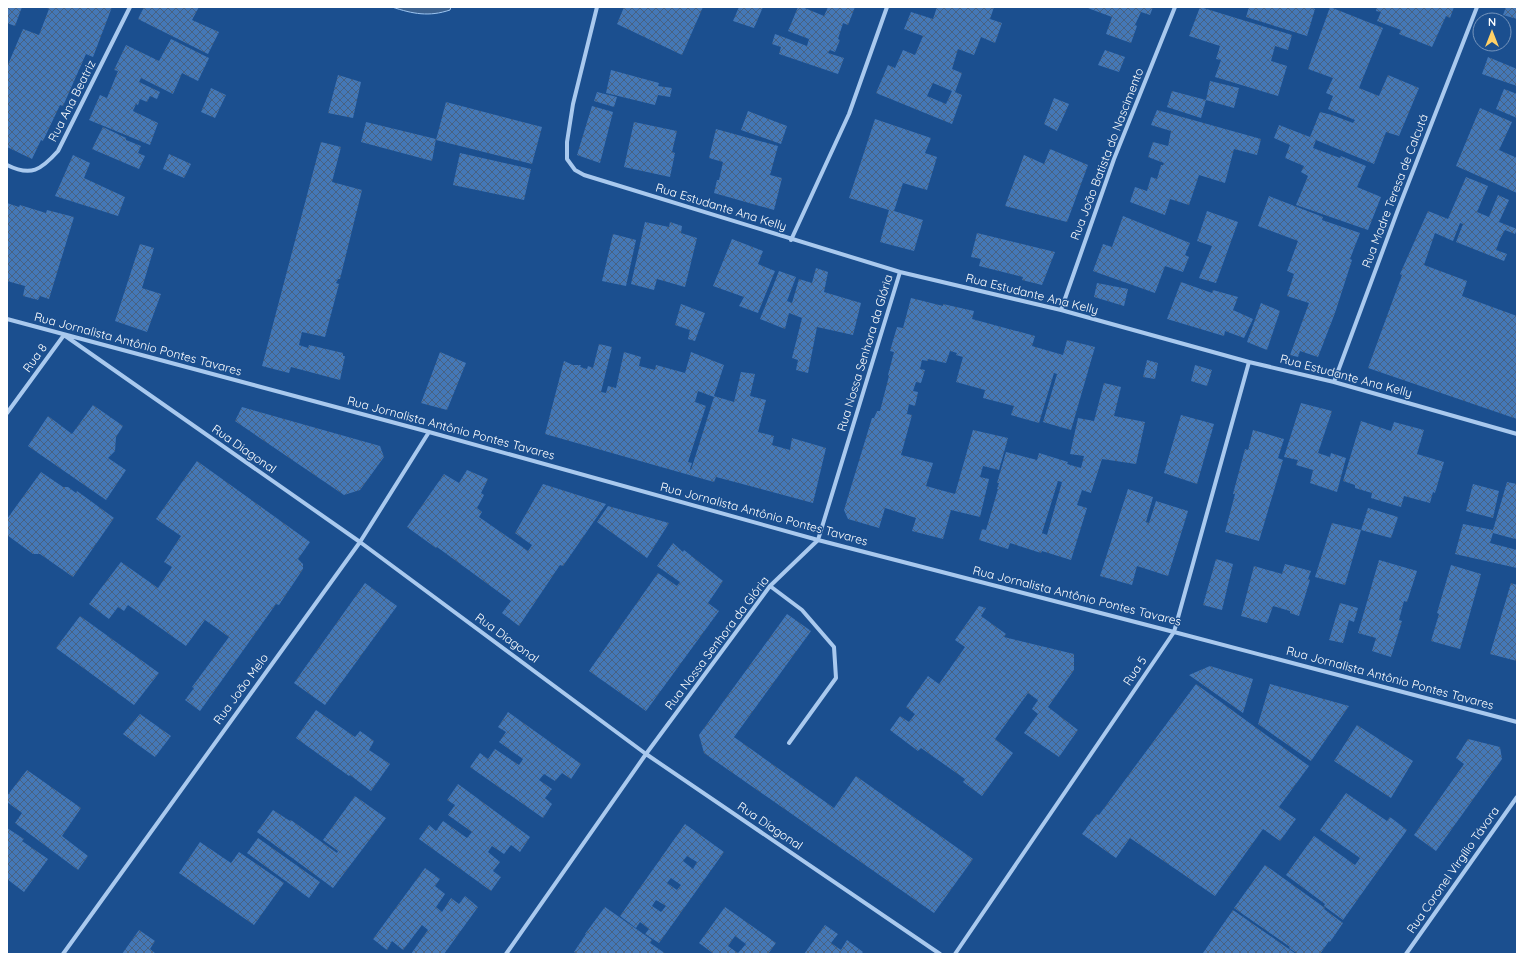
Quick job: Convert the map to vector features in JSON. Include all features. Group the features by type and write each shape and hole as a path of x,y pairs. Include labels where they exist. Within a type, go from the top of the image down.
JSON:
{"street":[{"name":"Rua Ana Beatriz","path":"7,165 19,171 33,171 44,166 58,151 130,7"},
{"name":"Rua Estudante Ana Kelly","path":"597,7 573,104 568,142 568,158 575,170 584,175 791,240 900,272 1061,310 1249,362 1334,382 1517,434"},
{"path":"791,240 849,114 888,7"},
{"name":"Rua João Batista do Nascimento","path":"1061,310 1114,158 1175,7"},
{"name":"Rua Madre Teresa de Calcutá","path":"1334,382 1399,207 1477,7"},
{"name":"Rua Nossa Senhora da Glória","path":"506,954 646,754 770,586 818,540 900,272"},
{"name":"Rua Jornalista Antônio Pontes Tavares","path":"7,319 429,432 818,540 1517,722"},
{"name":"Rua 8","path":"7,413 64,335"},
{"name":"Rua Diagonal","path":"64,335 360,542 646,754 940,954"},
{"name":"Rua 5","path":"955,954 1174,632 1249,362"},
{"name":"Rua João Melo","path":"64,954 360,542 429,432"},
{"path":"770,586 802,610 834,647 836,678 789,743"},
{"name":"Rua Coronel Virgílio Távora","path":"1406,954 1517,797"}],"water":[{"path":"392,7 451,7 450,10 442,12 421,14"}],"building":[{"path":"7,7 22,7 15,26 7,23"},
{"path":"45,7 112,7 93,57 86,54 63,106 60,105 43,141 41,140 32,159 7,147 7,67 23,29 39,35 49,9"},
{"path":"144,7 199,7 192,20 219,32 208,54 138,19"},
{"path":"624,7 703,7 682,55 617,24"},
{"path":"739,7 763,7 754,28 733,21"},
{"path":"798,7 802,7 824,16 828,7 855,7 848,25 843,23 838,39 840,40 835,52 830,50 828,53 844,58 838,74 779,54 781,47 772,44 775,34 807,46 809,39 788,31"},
{"path":"937,7 994,7 990,19 1002,23 995,43 981,37 974,55 958,49 952,69 962,73 955,92 962,95 952,124 876,93 888,65 895,68 903,50 915,55 923,36 904,29 911,12 933,19","holes":["933,83 952,91 946,104 927,96"]},
{"path":"1085,7 1153,7 1150,15 1141,12 1135,25 1137,26 1131,43 1106,34 1112,17"},
{"path":"1200,7 1292,35 1288,50 1275,46 1271,61 1287,66 1278,96 1215,77 1221,60 1216,59 1220,46 1189,36"},
{"path":"1249,7 1310,7 1315,9 1307,36 1246,17"},
{"path":"1330,7 1383,28 1359,88 1379,96 1388,75 1419,88 1399,136 1386,132 1374,164 1316,140 1313,148 1340,158 1341,156 1366,166 1357,187 1381,197 1368,230 1296,205 1308,176 1301,172 1304,166 1285,158 1290,145 1274,138 1279,125 1310,137 1320,112 1353,123 1355,120 1328,109 1333,96 1326,93 1333,78 1308,69"},
{"path":"1377,7 1454,7 1450,18 1446,16 1432,47 1399,34 1401,30 1377,21 1381,12 1376,11"},
{"path":"1506,7 1517,7 1517,19 1512,18 1512,12 1504,12"},
{"path":"171,39 209,58 198,81 182,73 173,94 141,78 139,82 160,92 157,99 150,96 147,102 140,99 138,105 136,104 133,111 158,123 150,145 89,120 100,95 107,98 118,71 114,70 126,45 159,61"},
{"path":"1105,50 1125,57 1119,72 1098,65"},
{"path":"1488,57 1517,69 1517,86 1482,74"},
{"path":"611,70 659,83 658,86 672,88 670,97 658,95 655,105 606,93"},
{"path":"338,75 361,82 353,118 328,113"},
{"path":"1210,81 1239,88 1234,108 1206,100"},
{"path":"211,88 226,95 215,118 201,112"},
{"path":"1504,89 1517,94 1517,118 1496,109"},
{"path":"1172,91 1206,100 1201,118 1167,107"},
{"path":"597,92 617,97 614,107 594,101"},
{"path":"1054,98 1069,104 1057,131 1044,124"},
{"path":"446,102 542,127 532,164 436,140"},
{"path":"592,106 613,112 600,163 577,155"},
{"path":"1480,108 1512,122 1499,150 1517,158 1517,193 1456,166"},
{"path":"1157,110 1261,139 1257,155 1234,149 1225,183 1199,175 1189,205 1170,199 1165,215 1130,202 1135,187 1147,191 1151,177 1157,179 1161,165 1164,163 1148,157 1153,142 1168,146 1171,131 1151,125"},
{"path":"748,111 787,126 781,144 741,130"},
{"path":"875,119 931,138 925,153 937,157 927,190 903,183 894,211 923,220 914,251 880,242 889,210 849,198"},
{"path":"366,122 436,139 432,161 361,142"},
{"path":"634,122 677,131 672,152 675,153 670,177 624,167"},
{"path":"103,127 126,138 126,140 141,146 138,153 145,156 139,169 92,149"},
{"path":"716,129 778,146 770,175 782,178 774,210 714,193 723,162 709,158"},
{"path":"321,142 341,147 332,182 362,190 340,279 338,279 336,283 339,284 325,337 302,332 299,345 308,348 309,345 343,353 343,356 345,356 340,380 291,367 289,373 262,366"},
{"path":"1050,149 1088,165 1067,222 1005,206 1024,155 1044,164"},
{"path":"460,153 531,169 524,200 453,185"},
{"path":"169,154 191,164 184,178 163,169"},
{"path":"73,155 90,163 84,178 125,197 118,216 55,196"},
{"path":"1466,177 1488,186 1477,212 1489,217 1498,195 1509,200 1499,222 1517,229 1515,234 1505,230 1500,239 1496,250 1507,254 1504,261 1456,242 1463,224 1460,223 1453,241 1435,233 1424,265 1467,281 1462,296 1517,316 1517,419 1368,368 1402,275 1400,274 1428,211 1448,219"},
{"path":"1269,196 1323,217 1322,220 1360,233 1350,259 1352,260 1335,313 1318,357 1300,351 1298,357 1290,355 1309,303 1287,296 1294,274 1287,271 1298,241 1258,226"},
{"path":"7,203 19,207 20,205 46,213 47,210 74,217 49,299 40,296 38,300 23,296 25,286 7,281"},
{"path":"1207,211 1238,222 1216,283 1199,278 1212,246 1197,241"},
{"path":"1123,216 1190,243 1185,255 1189,257 1183,272 1165,266 1155,293 1093,271 1103,244 1112,247"},
{"path":"645,222 669,227 670,222 682,226 681,233 697,238 685,287 657,279 654,290 631,284"},
{"path":"977,233 1055,252 1042,285 1022,280 1023,277 979,266 981,259 971,257"},
{"path":"613,234 636,240 626,286 602,281"},
{"path":"732,239 763,251 758,264 775,271 758,313 739,306 744,297 713,286"},
{"path":"140,244 154,248 142,288 161,294 147,332 115,321"},
{"path":"816,268 828,272 824,292 861,303 853,335 817,327 808,373 796,370 798,360 792,358 802,318 789,313 785,329 760,319 779,271 796,277 787,301 792,303 799,279 812,283"},
{"path":"1181,282 1212,293 1213,290 1238,297 1233,310 1253,319 1244,338 1225,331 1224,336 1167,319"},
{"path":"1097,283 1128,289 1124,306 1094,297"},
{"path":"911,298 943,306 943,304 974,311 972,319 1035,336 1032,346 1063,355 1067,340 1095,347 1071,430 1043,422 1057,374 1054,373 1039,423 1011,415 1014,406 983,398 985,390 956,382 963,357 956,355 957,353 950,351 946,363 928,359 928,361 922,360 920,369 925,370 921,383 916,382 913,391 918,392 915,406 909,404 907,414 912,415 901,455 933,463 926,486 955,494 973,430 1008,438 999,470 983,466 980,477 989,479 980,517 951,510 943,539 912,531 916,518 885,508 879,528 848,519 844,510 872,418 874,418 877,411 880,411 894,352 890,351 897,327 903,328"},
{"path":"1261,303 1280,311 1267,350 1247,342"},
{"path":"681,304 705,313 695,341 688,339 690,330 675,325"},
{"path":"599,344 612,347 601,392 606,393 608,386 616,388 624,352 641,357 639,366 655,370 656,365 685,373 691,352 724,365 714,396 734,402 741,372 755,374 750,396 766,400 758,432 774,436 772,445 790,450 792,438 826,448 813,503 716,477 714,482 545,434 564,361 573,365 581,365 580,367 587,369 588,366 593,368","holes":["698,391 714,397 691,470 692,463 688,462 706,406 695,402"]},
{"path":"440,352 466,363 447,410 421,403"},
{"path":"1147,360 1158,363 1155,379 1143,377"},
{"path":"1195,365 1212,370 1207,386 1191,381"},
{"path":"1104,383 1121,387 1114,416 1145,422 1136,464 1102,459 1091,493 1082,490 1077,505 1087,508 1071,560 1042,551 1041,553 1010,543 1008,549 979,540 982,529 986,530 998,489 999,483 997,483 1006,452 1037,460 1039,453 1068,462 1067,464 1081,468 1084,456 1070,454 1078,418 1094,421","holes":["1058,481 1062,482 1047,535 1042,533"]},
{"path":"1301,403 1332,411 1318,453 1330,457 1331,453 1346,458 1337,492 1310,483 1313,470 1296,465 1298,460 1284,457"},
{"path":"93,405 123,426 116,437 115,451 108,458 126,470 106,500 28,446 48,416 72,434"},
{"path":"242,407 380,446 384,457 360,490 344,495 235,421"},
{"path":"1181,415 1214,424 1197,484 1164,473"},
{"path":"1361,421 1391,431 1394,422 1424,430 1417,454 1444,462 1435,493 1433,492 1430,503 1404,496 1401,507 1371,498 1372,493 1355,488 1355,485 1343,481"},
{"path":"1253,430 1284,439 1278,458 1283,460 1259,541 1225,532 1245,449 1248,450"},
{"path":"197,461 310,542 298,559 303,564 303,569 279,605 276,604 200,711 185,700 194,688 192,687 229,637 205,620 186,646 128,605 124,611 118,607 109,619 89,604 121,562 158,588 172,567 164,562 181,536 156,519"},
{"path":"467,470 488,479 481,493 484,495 477,508 482,512 479,517 528,551 532,545 515,533 543,484 606,504 563,566 560,565 519,626 502,613 511,601 407,527 444,474 459,483"},
{"path":"41,472 63,487 68,487 76,493 77,491 114,518 73,577 40,554 33,554 7,535 7,519"},
{"path":"1507,482 1517,484 1517,538 1515,539 1493,533 1490,543 1517,550 1517,568 1455,554 1463,524 1493,530"},
{"path":"1473,484 1499,491 1493,518 1466,511"},
{"path":"1128,489 1153,497 1146,522 1149,523 1156,501 1188,511 1168,576 1137,566 1132,585 1100,576"},
{"path":"608,506 669,523 647,558 597,522"},
{"path":"1368,508 1398,517 1391,538 1361,530"},
{"path":"1332,523 1361,530 1345,585 1315,577"},
{"path":"673,543 723,581 708,603 719,611 646,711 589,671 658,573 677,586 680,582 657,566"},
{"path":"1216,559 1233,564 1222,610 1203,605"},
{"path":"1379,560 1417,571 1407,602 1404,601 1399,620 1402,621 1391,657 1372,651 1376,638 1358,633"},
{"path":"1285,564 1311,571 1308,579 1310,580 1299,616 1290,613 1290,611 1273,606 1267,623 1241,616 1254,566 1282,574"},
{"path":"1451,565 1481,574 1460,649 1431,641 1439,614 1437,613"},
{"path":"365,583 397,606 325,705 294,683"},
{"path":"1511,583 1517,585 1517,661 1490,654"},
{"path":"1340,603 1358,608 1354,622 1349,620 1343,643 1329,640"},
{"path":"979,606 986,608 981,616 1006,634 1004,637 1074,654 1074,670 1048,707 1078,730 1059,757 1024,733 1038,714 1032,709 1038,700 1028,693 995,739 1013,753 982,796 963,782 965,779 921,748 918,751 890,730 900,716 909,722 915,714 906,707 928,676 939,684 965,647 955,640"},
{"path":"787,614 811,631 734,737 834,808 856,776 973,859 934,913 704,753 699,735"},
{"path":"80,616 159,673 134,705 56,648"},
{"path":"1210,666 1253,679 1243,713 1189,675"},
{"path":"1196,684 1309,766 1279,807 1296,819 1280,841 1263,829 1215,896 1130,838 1116,858 1082,834 1097,814 1099,815"},
{"path":"1270,684 1349,706 1311,761 1258,724"},
{"path":"316,710 355,737 360,731 374,741 369,750 390,764 371,791 296,738"},
{"path":"508,712 581,764 571,779 562,773 555,781 544,774 539,780 552,789 545,798 552,804 543,818 470,767 480,753 488,759 495,749 519,765 523,759 499,742 506,732 498,727"},
{"path":"140,714 171,736 155,757 123,734"},
{"path":"1357,725 1413,761 1391,798 1334,761"},
{"path":"1468,739 1500,747 1502,759 1436,851 1414,835 1464,764 1456,758"},
{"path":"27,770 81,808 62,836 88,856 78,870 15,823 22,813 7,802 7,796"},
{"path":"458,784 530,837 520,852 511,845 504,854 492,846 488,852 500,862 493,871 501,877 491,891 419,839 429,825 436,831 443,821 467,838 472,832 448,815 455,805 447,800"},
{"path":"1346,793 1387,821 1390,817 1407,830 1343,920 1324,906 1325,904 1286,875 1314,836 1355,865 1360,858 1320,830"},
{"path":"355,796 386,818 333,888 257,832 273,810 290,821 291,820 337,853 338,851 323,840"},
{"path":"685,824 724,852 659,943 645,934 649,929 640,922 636,928 620,916","holes":["687,856 697,862 693,869 683,861","671,878 681,885 677,890 667,883","656,900 666,906 661,912 652,906"]},
{"path":"7,828 24,839 22,841 48,859 24,892 7,879"},
{"path":"258,838 320,882 309,898 247,853"},
{"path":"200,842 231,863 239,852 284,883 254,925 179,873"},
{"path":"1265,865 1325,908 1324,909 1343,923 1320,954 1298,954 1234,908"},
{"path":"425,868 440,879 435,886 445,894 436,907 442,912 451,898 459,904 465,896 478,907 444,954 411,954 428,930 422,925 403,950 392,941 387,950 373,939"},
{"path":"605,907 652,940 650,943 666,954 578,954 574,952"},
{"path":"725,907 776,943 768,954 714,954 699,943","holes":["735,936 746,944 738,953 728,946"]},
{"path":"1233,910 1296,954 1203,953"},
{"path":"825,925 838,934 831,943 841,950 847,940 863,952 861,954 804,954"},
{"path":"139,930 155,941 150,949 156,954 122,954"}]}
